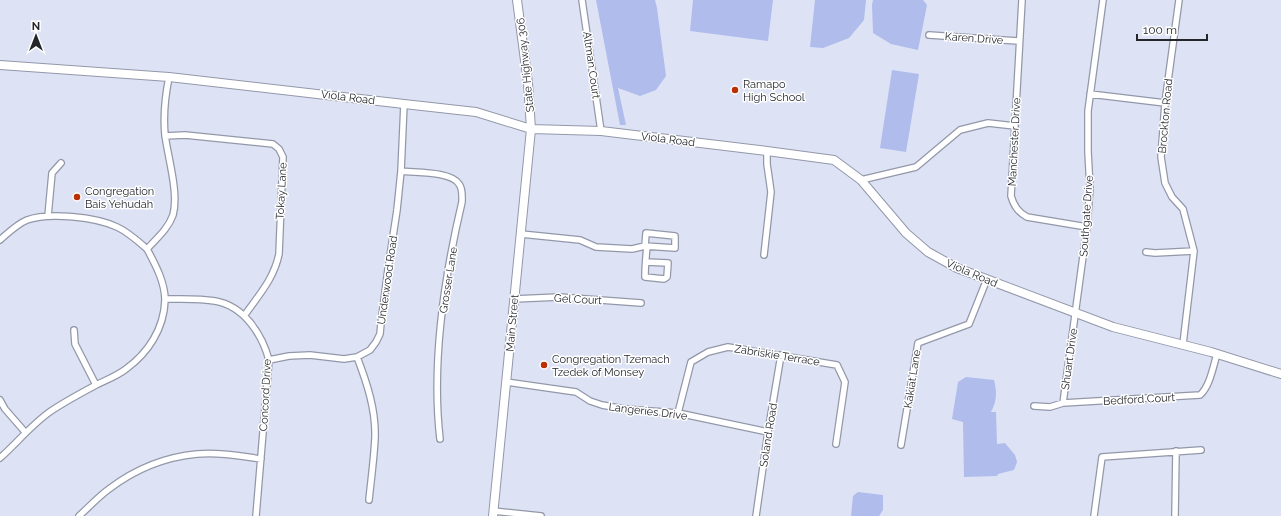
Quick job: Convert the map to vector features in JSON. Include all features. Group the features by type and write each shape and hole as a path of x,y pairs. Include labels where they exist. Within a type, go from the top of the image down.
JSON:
{"street":[{"name":"State Highway 306","path":"517,0 528,90 531,130"},
{"name":"Altman Court","path":"582,0 601,131"},
{"name":"Manchester Drive","path":"1022,0 1011,196 1014,205 1020,213 1027,217 1087,227"},
{"name":"Southgate Drive","path":"1076,314 1087,227 1090,188 1088,128 1090,94 1102,0"},
{"name":"Brockton Road","path":"1179,0 1165,103 1161,157 1165,183 1172,197 1183,209 1194,251 1182,344"},
{"name":"Karen Drive","path":"929,35 1019,41"},
{"name":"Viola Road","path":"0,64 169,77 476,112 531,130 601,131 767,150 834,160 862,180 906,232 928,252 957,268 1113,328 1182,344 1281,374"},
{"path":"147,249 166,230 173,214 174,207 175,199 165,136 164,115 164,102 169,77"},
{"path":"1090,94 1165,103"},
{"name":"Underwood Road","path":"357,357 370,350 380,334 397,210 401,171 404,104"},
{"path":"862,180 916,167 960,130 988,123 1015,126"},
{"name":"Main Street","path":"493,513 531,130"},
{"name":"Tokay Lane","path":"165,136 185,135 273,144 279,149 283,157 279,254 276,266 270,279 244,316"},
{"path":"764,255 771,192 767,164 767,150"},
{"path":"48,216 52,173 61,163"},
{"name":"Grosser Lane","path":"401,171 444,175 453,178 459,183 462,192 462,202 448,271 438,357 438,421 440,439"},
{"path":"0,240 9,231 27,220 48,216 86,218 104,222 125,232 147,249 162,280 165,299 162,319 154,340 143,355 125,370 74,397 50,412 25,432 0,458"},
{"path":"521,234 580,240 596,247 632,249 646,246 674,248 675,236 646,233 646,246 646,262 645,277 664,279 667,277 668,264 646,262"},
{"path":"1146,252 1194,251"},
{"name":"Kakiat Lane","path":"901,445 918,343 968,324 987,280"},
{"name":"Gel Court","path":"514,299 559,297 641,303"},
{"name":"Concord Drive","path":"165,299 216,301 230,306 244,316 258,333 265,347 269,360 256,516"},
{"name":"Shuart Drive","path":"1063,403 1076,314"},
{"path":"74,330 75,344 96,385"},
{"name":"Zabriskie Terrace","path":"678,413 691,362 708,352 728,347 837,365 845,382 836,444"},
{"name":"Bedford Court","path":"1034,406 1050,407 1063,403 1200,396 1207,386 1217,354"},
{"path":"269,360 289,356 310,355 344,358 357,357 368,386 375,437 369,500"},
{"name":"Soland Road","path":"756,516 768,432 782,355"},
{"name":"Langeries Drive","path":"506,382 576,392 590,401 602,405 624,409 678,413 768,432"},
{"path":"0,400 5,409 25,432"},
{"path":"1094,516 1102,457 1200,450"},
{"path":"1175,516 1176,451"},
{"path":"79,516 108,489 138,471 169,458 197,454 228,455 261,459"},
{"path":"493,513 541,516"}],"shaded area":[{"path":"596,0 655,0 657,8 666,76 656,90 640,96 618,88 626,125 620,125"},
{"path":"693,0 773,0 768,41 690,31"},
{"path":"815,0 866,0 864,20 849,38 823,48 810,47"},
{"path":"873,0 923,0 927,5 918,50 891,44 873,33"},
{"path":"892,70 919,74 906,152 880,148"},
{"path":"966,377 994,380 996,396 991,412 996,412 997,444 1005,443 1015,455 1017,462 1014,470 998,474 997,476 964,477 963,422 952,419 958,382"},
{"path":"858,492 883,495 883,510 879,516 851,516 853,496"}],"place":[{"name":"Ramapo High School","path":"735,90"},
{"name":"Congregation Bais Yehudah","path":"77,197"},
{"name":"Congregation Tzemach Tzedek of Monsey","path":"544,365"}]}
